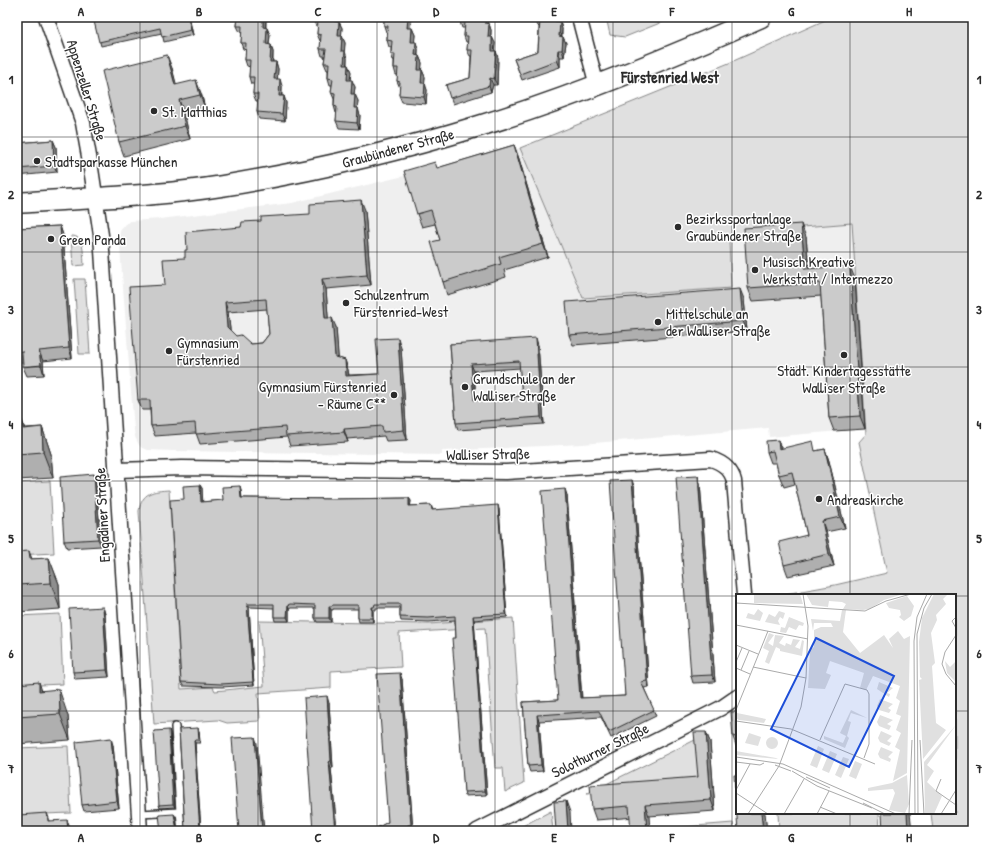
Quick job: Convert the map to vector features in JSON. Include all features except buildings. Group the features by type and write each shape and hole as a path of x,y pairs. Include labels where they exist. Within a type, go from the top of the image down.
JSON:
{"street":[{"name":"Appenzeller Straße","path":"46,17 83,123 96,198"},
{"path":"579,17 597,86"},
{"name":"Graubündener Straße","path":"17,204 136,195 220,186 322,167 477,127 597,86 761,17"},
{"name":"Engadiner Straße","path":"96,198 101,235 140,831"},
{"name":"Walliser Straße","path":"117,470 182,468 506,472 706,458 723,464 733,475 744,594"},
{"name":"Solothurner Straße","path":"476,831 721,708 736,698"}],"lane":[{"path":"175,727 182,831"},
{"path":"139,814 180,812"}],"shaded area":[{"path":"606,17 675,17 625,37 610,35"},
{"name":"Bezirkssportanlage Graubündener Straße","path":"832,17 895,17 903,20 912,17 973,17 973,831 933,831 931,814 956,814 956,594 785,594 835,585 887,573 859,442 866,434 852,223 752,231 729,240 731,288 583,298 520,148 729,63"},
{"path":"520,148 583,298 731,288 729,240 752,231 852,223 865,429 769,437 768,428 583,444 442,451 442,455 174,451 148,450 139,445 135,437 134,430 119,235 125,224 131,221 160,219 292,203"},
{"path":"71,236 76,237 81,242 84,265 73,266"},
{"path":"74,279 85,279 90,354 79,354"},
{"path":"50,481 54,553 17,555 17,483"},
{"path":"169,490 181,689 213,687 215,691 264,686 259,621 429,624 513,618 524,783 505,792 503,768 495,768 485,628 399,633 401,667 331,671 331,688 258,693 259,721 227,723 218,720 154,724 139,511 140,505 146,496 153,492"},
{"path":"60,614 63,684 17,686 17,616"},
{"path":"697,739 701,786 586,794"},
{"path":"68,746 71,813 17,815 17,748"},
{"path":"551,811 553,831 513,831"},
{"path":"778,814 879,814 880,831 779,831"},
{"path":"733,823 734,831 659,831 659,829"}],"place":[{"name":"St. Matthias","path":"154,111"},
{"name":"Stadtsparkasse München","path":"37,161"},
{"name":"Bezirkssportanlage Graubündener Straße","path":"678,227"},
{"name":"Green Panda","path":"51,239"},
{"name":"Musisch Kreative Werkstatt / Intermezzo","path":"755,270"},
{"name":"Schulzentrum Fürstenried-West","path":"346,303"},
{"name":"Mittelschule an der Walliser Straße","path":"658,322"},
{"name":"Gymnasium Fürstenried","path":"169,351"},
{"name":"Städt. Kindertagesstätte Walliser Straße","path":"844,355"},
{"name":"Grundschule an der Walliser Straße","path":"465,387"},
{"name":"Gymnasium Fürstenried - Räume C**","path":"394,395"},
{"name":"Andreaskirche","path":"819,499"}],"district":[{"name":"Fürstenried West","path":"670,77"}]}
